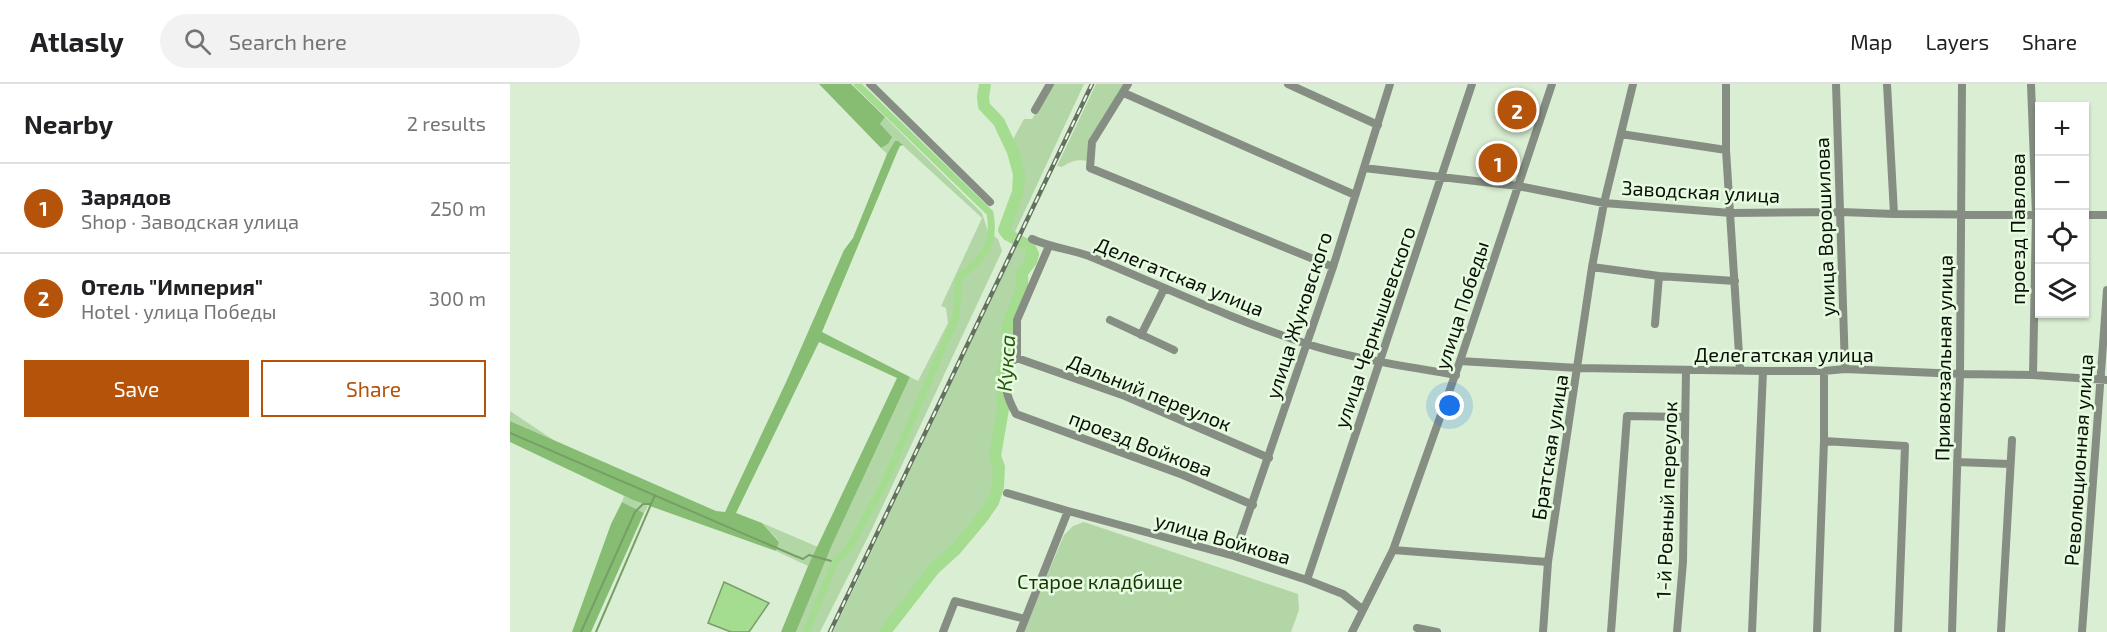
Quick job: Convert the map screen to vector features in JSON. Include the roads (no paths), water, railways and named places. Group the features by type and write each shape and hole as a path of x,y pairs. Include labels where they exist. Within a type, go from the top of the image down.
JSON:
{"street":[{"path":"870,84 990,202"},
{"path":"1035,110 1050,84"},
{"path":"1128,84 1092,142 1090,168 1333,267"},
{"path":"1288,84 1378,125"},
{"name":"улица Жуковского","path":"1234,556 1333,267 1390,84"},
{"name":"улица Чернышевского","path":"1307,580 1472,84"},
{"name":"улица Победы","path":"1352,632 1393,550 1456,375 1552,84"},
{"name":"Братская улица","path":"1542,632 1548,562 1592,267 1604,202 1633,84"},
{"path":"1726,84 1726,150 1740,370"},
{"name":"улица Ворошилова","path":"1836,84 1845,369"},
{"path":"1887,84 1894,214"},
{"name":"Привокзальная улица","path":"1952,632 1960,374 1962,84"},
{"name":"проезд Павлова","path":"2031,84 2038,210"},
{"path":"1124,93 1355,195"},
{"path":"1621,134 1726,150"},
{"name":"Заводская улица","path":"1364,168 1518,186 1604,202 1731,213 2035,215"},
{"path":"2089,215 2107,215"},
{"name":"Делегатская улица","path":"1032,239 1049,246 1086,255 1164,289 1305,344 1456,375"},
{"path":"1017,358 1017,320 1049,246"},
{"name":"проезд Павлова","path":"2033,375 2036,264"},
{"path":"1592,267 1659,276 1735,281"},
{"path":"1654,324 1659,276"},
{"path":"1141,335 1164,289"},
{"name":"Революционная улица","path":"2082,632 2103,379 2107,290"},
{"path":"1110,320 1174,350"},
{"name":"проезд Войкова","path":"1017,358 1008,364 1006,378 1006,396 1016,414 1183,475 1253,505"},
{"name":"Дальний переулок","path":"1017,358 1125,396 1269,458"},
{"name":"Делегатская улица","path":"1460,362 1578,368 1686,370 1824,371 1845,369 2103,379"},
{"name":"1-й Ровный переулок","path":"1677,632 1683,562 1686,370"},
{"path":"1752,632 1763,371"},
{"path":"1817,632 1824,441 1824,371"},
{"path":"1611,632 1627,416 1685,417"},
{"path":"2001,632 2012,440"},
{"path":"1824,441 1905,446 1898,632"},
{"path":"1957,462 2010,464"},
{"name":"улица Войкова","path":"1007,494 1234,556 1343,594 1362,609"},
{"path":"1020,632 1068,511"},
{"path":"1393,550 1548,562"},
{"path":"943,632 955,601 1025,619"},
{"path":"1417,628 1437,632"}],"waterway":[{"path":"806,632 835,562 849,548 885,482 956,317 959,278 981,257 991,234 990,213 857,84"},
{"name":"Кукса","path":"885,632 934,569 956,549 982,518 993,502 998,487 999,467 995,456 1003,409 1002,377 1008,345 1008,325 1022,288 1022,273 1033,254 1029,246 1008,235 1004,230 1018,192 1019,174 1013,152 999,122 984,106 985,84"},
{"path":"510,433 803,559 809,555 835,562"},
{"path":"596,632 655,495"},
{"path":"581,632 635,512 643,504 651,504"}],"railway":[{"path":"830,632 1092,84"}],"place":[{"name":"Отель \"Империя\"","path":"1517,110"},
{"name":"Зарядов","path":"1498,163"}],"park label":[{"name":"Старое кладбище","path":"1100,581"}]}
